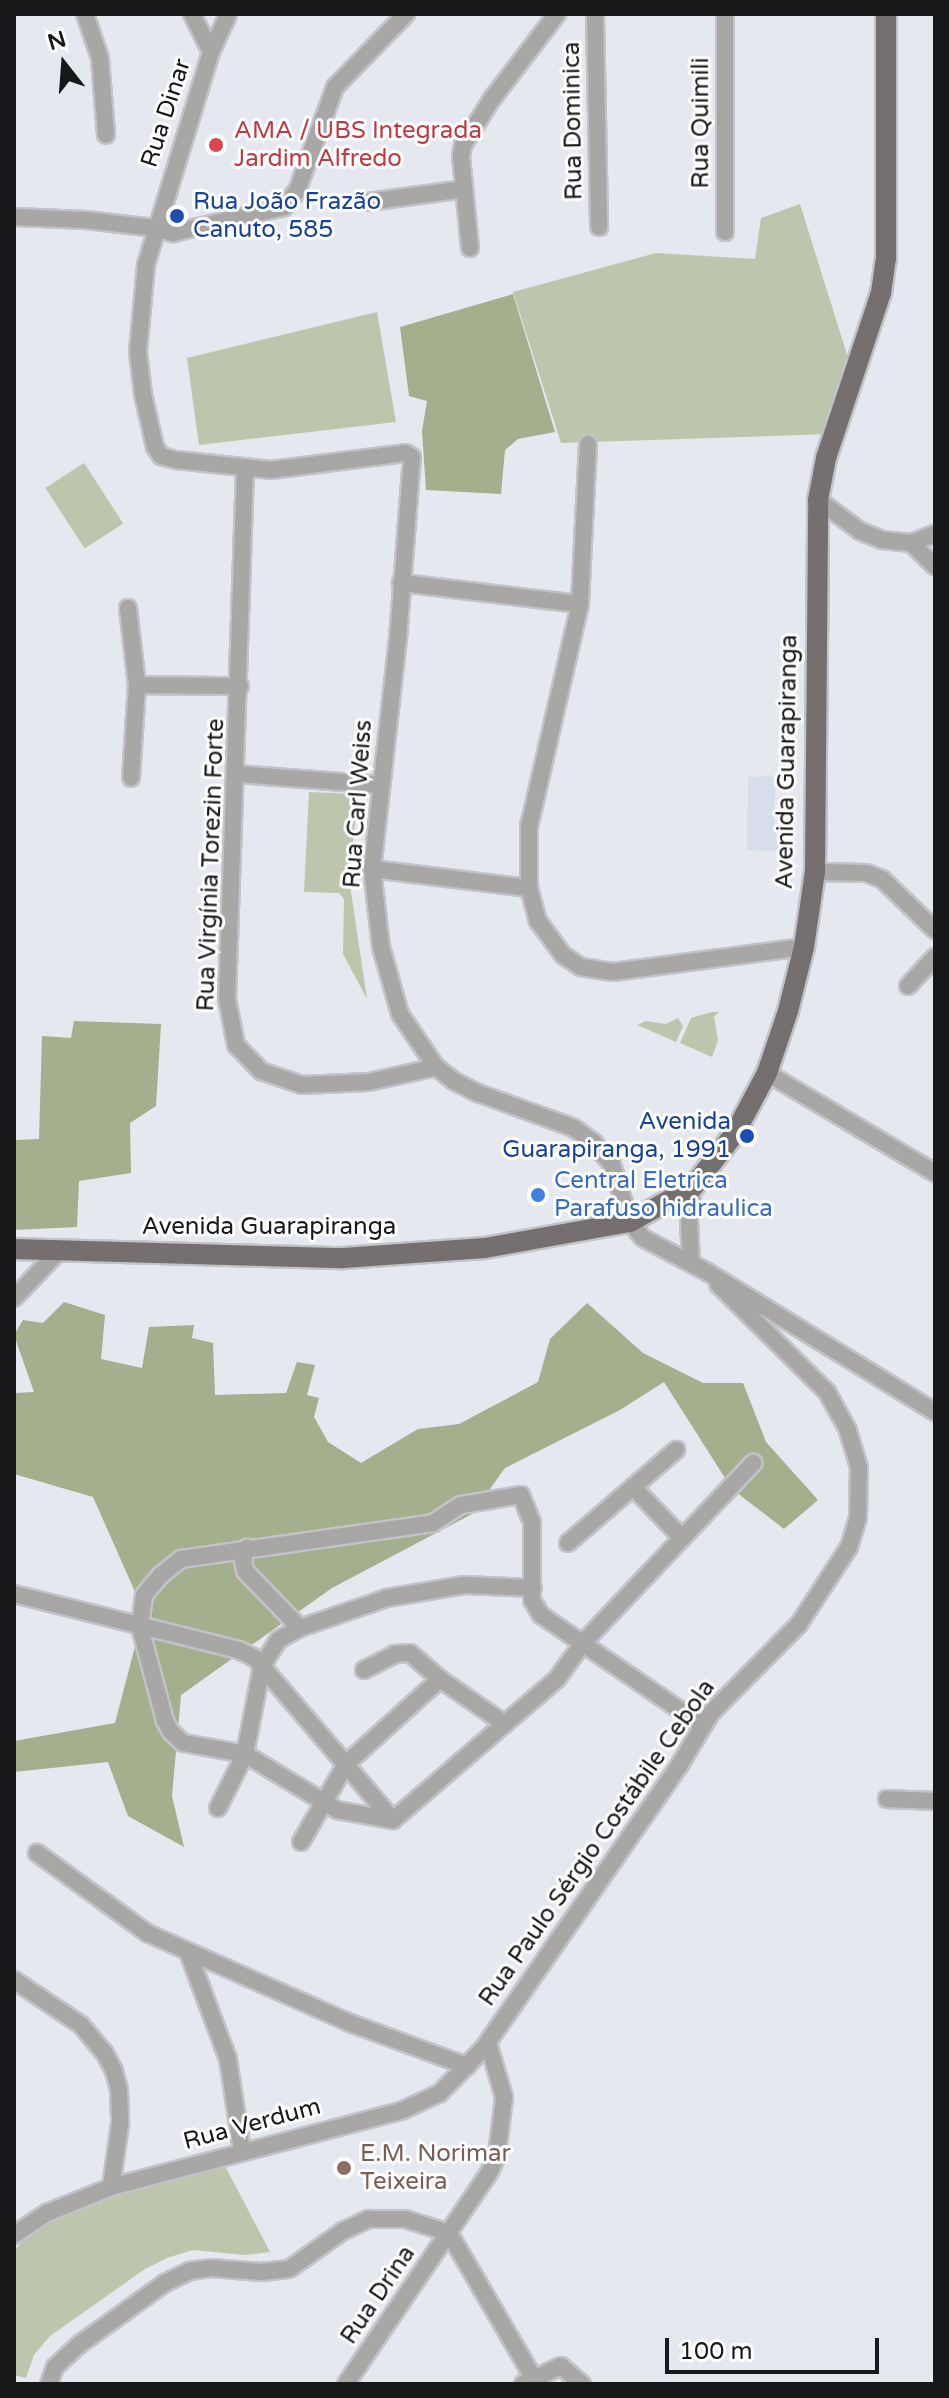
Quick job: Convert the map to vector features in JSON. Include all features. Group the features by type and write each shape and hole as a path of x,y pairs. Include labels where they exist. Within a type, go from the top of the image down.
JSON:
{"main road":[{"name":"Avenida Guarapiranga","path":"14,1249 343,1258 485,1248 630,1222 693,1187 735,1133 767,1073 804,947 815,872 818,500 826,458 881,293 886,259 886,14"}],"street":[{"path":"85,14 100,58 106,135"},
{"path":"192,14 211,52"},
{"path":"14,217 180,232 284,207 297,191 335,87 406,14"},
{"path":"470,248 461,156 471,129 557,14"},
{"name":"Rua Dominica","path":"595,14 599,227"},
{"name":"Rua Quimili","path":"725,14 725,232"},
{"name":"Rua Dinar","path":"228,15 211,52 155,228 146,265 138,352 151,437 161,456 245,470"},
{"path":"368,202 464,189"},
{"path":"588,444 580,604 529,826 529,888 538,921 550,940 581,967 613,972 804,947"},
{"name":"Rua Carl Weiss","path":"245,470 271,470 405,453 412,457 372,869 381,947 390,987 414,1040 436,1067 478,1093 574,1128 593,1142 612,1165 630,1222"},
{"name":"Rua Virgínia Torezin Forte","path":"245,470 227,999 236,1045 261,1071 302,1085 369,1082 436,1067"},
{"path":"818,500 860,531 882,540 911,543 935,534"},
{"path":"911,543 935,566"},
{"path":"401,583 580,604"},
{"path":"128,608 137,685 131,778"},
{"path":"137,685 240,686"},
{"path":"237,774 380,785"},
{"path":"372,869 529,888"},
{"path":"815,872 866,873 882,879 935,930"},
{"path":"908,986 935,957"},
{"path":"767,1073 935,1173"},
{"path":"691,1262 689,1219 693,1187"},
{"path":"630,1222 643,1238 691,1262 935,1412"},
{"path":"14,1298 59,1251"},
{"name":"Rua Paulo Sérgio Costábile Cebola","path":"449,2233 490,2171 501,2141 504,2097 488,2043 703,1726 740,1682 799,1624 834,1575 858,1517 861,1491 859,1467 848,1430 827,1392 731,1300 709,1273"},
{"path":"568,1543 676,1450"},
{"path":"393,1820 557,1679 583,1643 753,1463"},
{"path":"633,1487 682,1538"},
{"path":"393,1820 337,1810 245,1754 183,1743 171,1732 165,1721 140,1627 144,1595 181,1559 433,1523 461,1505 521,1495 532,1522 532,1600 541,1615 703,1726"},
{"path":"247,1548 243,1560 245,1571 300,1628"},
{"path":"218,1808 245,1754 262,1666 278,1640 300,1628 387,1598 464,1585 533,1588"},
{"path":"14,1594 239,1650 262,1666 393,1820"},
{"path":"364,1670 395,1654 410,1653 440,1679 505,1724"},
{"path":"301,1842 346,1764 440,1679"},
{"path":"887,1799 935,1801"},
{"path":"37,1853 147,1933 350,2023 467,2066"},
{"path":"188,1952 228,2059 242,2150"},
{"path":"14,1980 81,2025 104,2052 114,2071 119,2090 120,2124 111,2187"},
{"name":"Rua Verdum","path":"14,2235 47,2213 111,2187 242,2150 401,2111 440,2093 488,2043"},
{"path":"49,2384 55,2367 80,2344 165,2283 190,2271 211,2268 274,2272 289,2269 343,2231 369,2219 405,2219 449,2233 528,2381 561,2366 582,2384"},
{"name":"Rua Drina","path":"346,2384 449,2233"}],"shaded area":[{"path":"776,776 774,820 779,851 747,850 748,777"}],"green space":[{"path":"800,204 849,361 828,434 561,443 513,292 656,253 755,259 761,218"},
{"path":"513,294 555,432 518,439 505,450 501,494 426,490 422,431 427,401 409,396 400,327"},
{"path":"377,312 396,422 199,445 187,358"},
{"path":"84,463 123,523 85,548 45,488"},
{"path":"309,792 358,794 349,878 367,999 343,954 344,899 339,893 304,892"},
{"path":"719,1012 714,1017 718,1040 712,1057 680,1043 691,1018"},
{"path":"678,1018 683,1026 676,1042 637,1025 646,1021 666,1024"},
{"path":"74,1021 161,1024 156,1106 130,1123 131,1173 79,1181 77,1227 14,1230 14,1140 39,1139 42,1036 71,1038"},
{"path":"64,1302 105,1315 101,1359 142,1368 149,1327 194,1325 192,1338 213,1343 215,1395 286,1393 297,1362 315,1365 307,1395 319,1398 314,1417 328,1442 361,1463 418,1429 459,1424 538,1382 550,1339 587,1303 643,1353 703,1383 743,1383 766,1442 818,1500 784,1529 732,1489 664,1382 620,1410 505,1468 472,1514 332,1588 181,1695 172,1796 184,1847 128,1816 108,1762 14,1772 14,1741 115,1723 144,1612 93,1497 14,1474 14,1393 34,1392 14,1335 23,1320 43,1323"},
{"path":"222,2160 270,2252 245,2255 193,2250 167,2258 145,2269 50,2336 34,2355 26,2378 14,2375 14,2250 40,2226 71,2207"}],"place":[{"name":"AMA / UBS Integrada Jardim Alfredo","path":"216,145"},
{"name":"Rua João Frazão Canuto, 585","path":"177,216"},
{"name":"Avenida Guarapiranga, 1991","path":"747,1136"},
{"name":"Central Eletrica Parafuso hidraulica","path":"538,1195"},
{"name":"E.M. Norimar Teixeira","path":"344,2168"}]}
